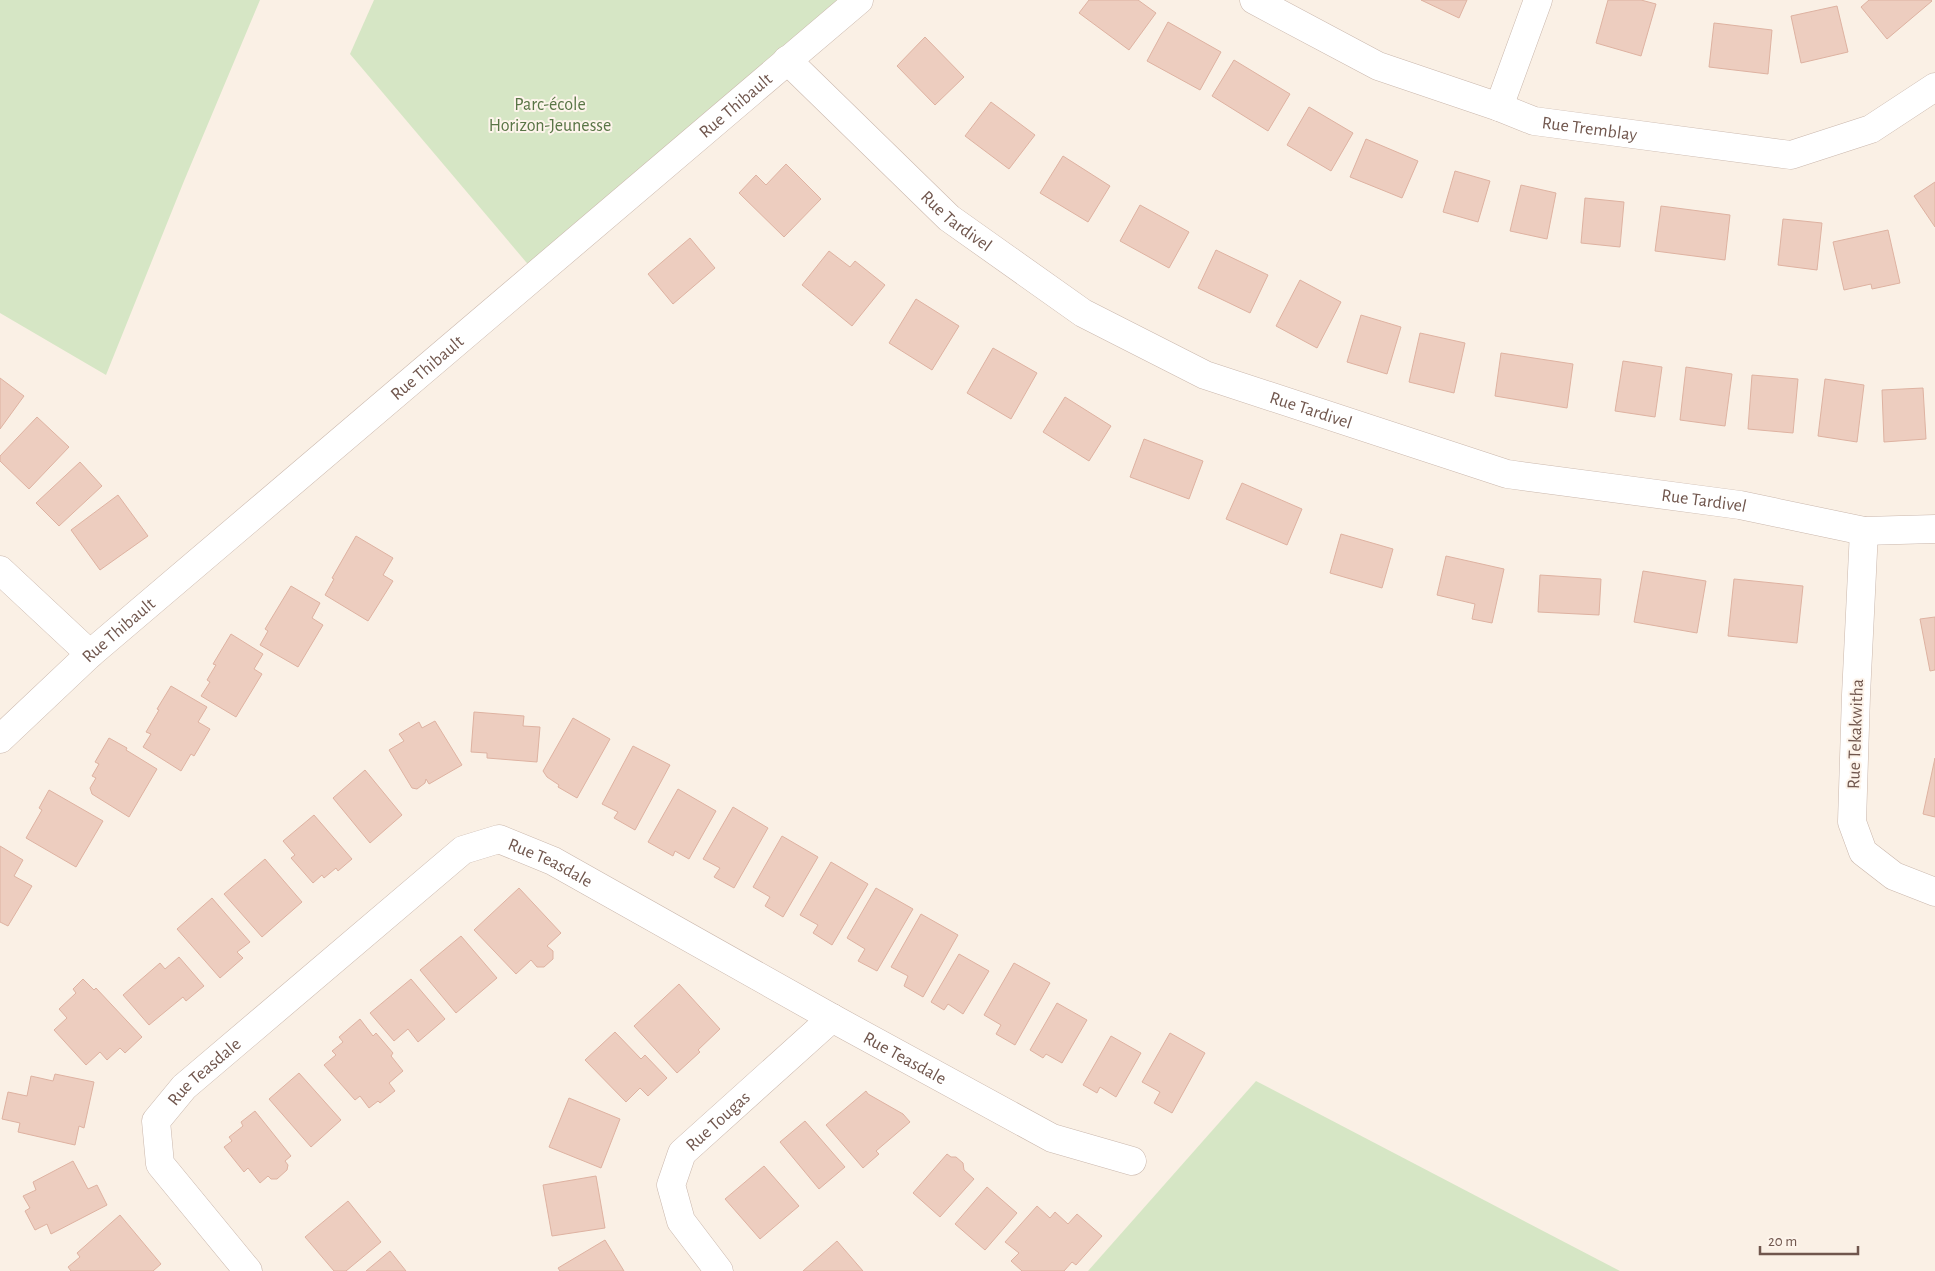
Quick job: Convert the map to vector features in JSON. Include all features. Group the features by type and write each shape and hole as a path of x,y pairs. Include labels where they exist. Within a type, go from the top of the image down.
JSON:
{"street":[{"name":"Rue Thibault","path":"0,739 90,654 859,0"},
{"name":"Rue Tremblay","path":"1254,0 1378,66 1499,106 1534,121 1791,155 1871,129 1935,87"},
{"path":"1499,106 1538,0"},
{"name":"Rue Tardivel","path":"787,60 949,218 1082,313 1204,375 1507,474 1740,505 1864,531 1935,529"},
{"name":"Rue Tekakwitha","path":"1864,531 1852,822 1863,852 1894,876 1935,892"},
{"path":"0,570 90,654"},
{"name":"Rue Teasdale","path":"248,1271 160,1164 156,1121 184,1087 463,850 499,839 553,861 832,1018 1052,1138 1132,1161"},
{"name":"Rue Tougas","path":"719,1271 681,1221 671,1185 682,1153 832,1018"}],"green space":[{"path":"0,0 260,0 184,181 106,375 0,313"},
{"name":"Parc-école Horizon-Jeunesse","path":"374,0 859,0 537,275 350,54"},
{"path":"1256,1081 1620,1271 1088,1271"}],"building":[{"path":"1089,0 1138,0 1156,13 1129,50 1079,13"},
{"path":"1421,0 1467,0 1459,18"},
{"path":"1608,0 1641,0 1656,4 1641,56 1596,43"},
{"path":"1869,0 1932,1 1887,39 1861,7"},
{"path":"1837,6 1848,52 1801,63 1791,16"},
{"path":"1168,22 1221,52 1200,90 1147,61"},
{"path":"1714,23 1772,30 1768,74 1709,67"},
{"path":"925,37 964,77 935,105 897,66"},
{"path":"1234,60 1290,94 1268,131 1212,96"},
{"path":"991,102 1035,135 1009,169 965,136"},
{"path":"1309,107 1353,133 1331,171 1287,145"},
{"path":"1366,139 1418,161 1402,198 1350,177"},
{"path":"1063,156 1110,186 1088,222 1040,193"},
{"path":"786,164 821,199 784,237 739,193 756,175 766,185"},
{"path":"1455,171 1490,181 1478,222 1443,212"},
{"path":"1935,182 1935,227 1914,196"},
{"path":"1521,185 1556,193 1547,239 1510,231"},
{"path":"1585,198 1624,202 1620,247 1581,243"},
{"path":"1140,205 1189,232 1169,268 1120,241"},
{"path":"1661,206 1730,215 1725,260 1655,251"},
{"path":"1783,219 1822,223 1817,270 1778,265"},
{"path":"1888,230 1900,283 1872,289 1871,284 1844,290 1833,242"},
{"path":"690,238 715,268 673,304 648,274"},
{"path":"1216,250 1268,275 1250,313 1198,288"},
{"path":"829,251 850,267 855,261 885,285 852,326 802,285"},
{"path":"1300,280 1341,302 1317,348 1276,326"},
{"path":"916,299 959,326 932,370 889,343"},
{"path":"1361,315 1401,327 1387,374 1347,362"},
{"path":"1420,333 1465,343 1454,393 1409,382"},
{"path":"993,348 1037,373 1011,419 967,393"},
{"path":"1501,353 1573,364 1567,408 1495,396"},
{"path":"1623,361 1662,367 1655,417 1615,411"},
{"path":"1686,367 1732,374 1725,426 1680,420"},
{"path":"1752,375 1798,379 1793,433 1748,429"},
{"path":"0,378 24,396 0,429"},
{"path":"1825,379 1864,385 1857,442 1818,436"},
{"path":"1923,388 1926,439 1884,442 1882,390"},
{"path":"1065,397 1111,426 1089,461 1043,432"},
{"path":"37,417 69,447 29,489 0,461 0,456"},
{"path":"1144,439 1203,461 1189,499 1130,477"},
{"path":"80,462 102,486 59,526 36,503"},
{"path":"1242,483 1302,509 1287,545 1226,519"},
{"path":"118,495 148,536 100,570 71,530"},
{"path":"1341,534 1393,549 1382,588 1330,573"},
{"path":"356,536 393,558 383,575 393,581 368,621 325,595 334,579 332,578"},
{"path":"1446,556 1504,569 1492,623 1472,619 1475,604 1437,595"},
{"path":"1643,571 1706,581 1697,633 1634,622"},
{"path":"1540,575 1601,579 1599,615 1538,612"},
{"path":"1734,579 1803,586 1797,643 1728,636"},
{"path":"291,586 320,603 312,618 323,625 298,667 260,645 268,631 265,629"},
{"path":"1935,617 1935,670 1930,671 1920,619"},
{"path":"231,634 263,654 254,669 262,674 236,717 201,696 210,682 207,680 216,665 213,664"},
{"path":"171,686 207,707 198,722 210,729 194,756 191,754 181,771 143,747 151,734 146,732"},
{"path":"474,712 524,716 523,726 540,727 537,762 487,758 487,753 471,752"},
{"path":"573,718 610,739 577,798 558,787 559,785 547,777 543,771"},
{"path":"435,721 462,765 429,784 426,779 425,783 417,789 412,788 389,750 404,741 399,734 419,722 422,728"},
{"path":"109,738 157,769 129,817 92,794 90,788 96,778 92,776 99,764 95,762"},
{"path":"633,746 670,765 635,830 614,818 618,812 602,804"},
{"path":"1935,758 1935,817 1923,814"},
{"path":"365,770 402,815 370,843 333,798"},
{"path":"678,789 716,811 689,859 675,851 673,856 648,842"},
{"path":"49,790 103,821 76,867 26,838 42,810 39,808"},
{"path":"733,807 768,828 734,888 714,877 720,868 703,859"},
{"path":"314,815 352,859 338,871 336,868 324,878 322,875 313,883 291,858 295,855 283,841"},
{"path":"782,836 818,857 783,917 765,906 770,897 753,887"},
{"path":"0,846 23,860 14,876 32,886 8,926 0,922"},
{"path":"265,859 302,902 262,937 224,894"},
{"path":"831,862 868,884 832,945 813,933 818,925 800,915"},
{"path":"519,888 561,933 547,946 553,951 553,959 544,967 537,967 531,960 516,974 474,930"},
{"path":"876,888 913,909 877,971 858,961 865,949 847,938"},
{"path":"212,898 250,942 237,952 243,958 220,978 177,929"},
{"path":"921,914 958,935 923,997 904,986 908,976 891,967"},
{"path":"461,936 497,978 456,1013 420,970"},
{"path":"959,954 989,971 963,1014 948,1004 944,1010 931,1002"},
{"path":"179,957 204,986 186,1001 183,997 149,1025 123,995 160,963 165,969"},
{"path":"1014,963 1050,983 1015,1045 996,1034 1001,1025 984,1015"},
{"path":"83,979 94,990 96,988 142,1037 125,1053 120,1048 107,1060 100,1052 86,1065 54,1030 67,1018 59,1009 76,993 73,989"},
{"path":"411,979 445,1019 418,1042 408,1029 394,1041 370,1013"},
{"path":"679,984 720,1029 698,1050 700,1052 677,1073 634,1026"},
{"path":"1057,1003 1087,1020 1062,1063 1046,1054 1043,1058 1030,1050"},
{"path":"360,1019 373,1036 376,1033 393,1053 391,1056 403,1071 389,1083 395,1091 380,1103 378,1101 369,1108 360,1096 355,1100 324,1065 336,1055 332,1051 343,1042 339,1037"},
{"path":"615,1032 641,1059 645,1055 667,1078 648,1096 640,1088 626,1102 585,1060"},
{"path":"1170,1033 1205,1053 1172,1113 1154,1103 1160,1092 1142,1082"},
{"path":"1111,1036 1141,1053 1116,1097 1100,1087 1097,1093 1083,1085"},
{"path":"299,1073 341,1120 311,1147 269,1099"},
{"path":"55,1074 94,1082 84,1128 79,1126 75,1145 18,1132 20,1123 2,1119 8,1092 27,1096 31,1076 53,1081"},
{"path":"866,1091 903,1114 910,1122 876,1151 879,1154 863,1168 826,1125"},
{"path":"569,1098 620,1119 601,1168 549,1147"},
{"path":"255,1111 291,1156 285,1161 288,1165 287,1170 277,1179 271,1179 268,1176 260,1183 248,1168 244,1172 224,1147 232,1141 229,1137 243,1126 241,1122"},
{"path":"805,1121 845,1167 819,1189 780,1142"},
{"path":"947,1154 951,1157 956,1157 963,1163 964,1170 974,1179 940,1217 913,1193"},
{"path":"73,1161 88,1189 97,1185 107,1205 51,1234 47,1224 35,1230 25,1211 30,1208 23,1196 36,1190 33,1182"},
{"path":"764,1166 799,1206 760,1239 725,1199"},
{"path":"596,1176 605,1228 552,1236 543,1185"},
{"path":"987,1187 1017,1213 985,1250 955,1224"},
{"path":"348,1201 381,1242 346,1271 334,1271 305,1237"},
{"path":"1037,1206 1050,1218 1055,1212 1068,1224 1077,1214 1102,1236 1076,1265 1072,1262 1064,1271 1022,1271 1011,1261 1019,1253 1005,1242"},
{"path":"120,1215 161,1264 153,1271 71,1271 68,1267 80,1257 77,1253"},
{"path":"605,1240 624,1271 560,1271 558,1268"},
{"path":"837,1241 863,1271 803,1271"},
{"path":"390,1251 406,1271 366,1271"}]}
